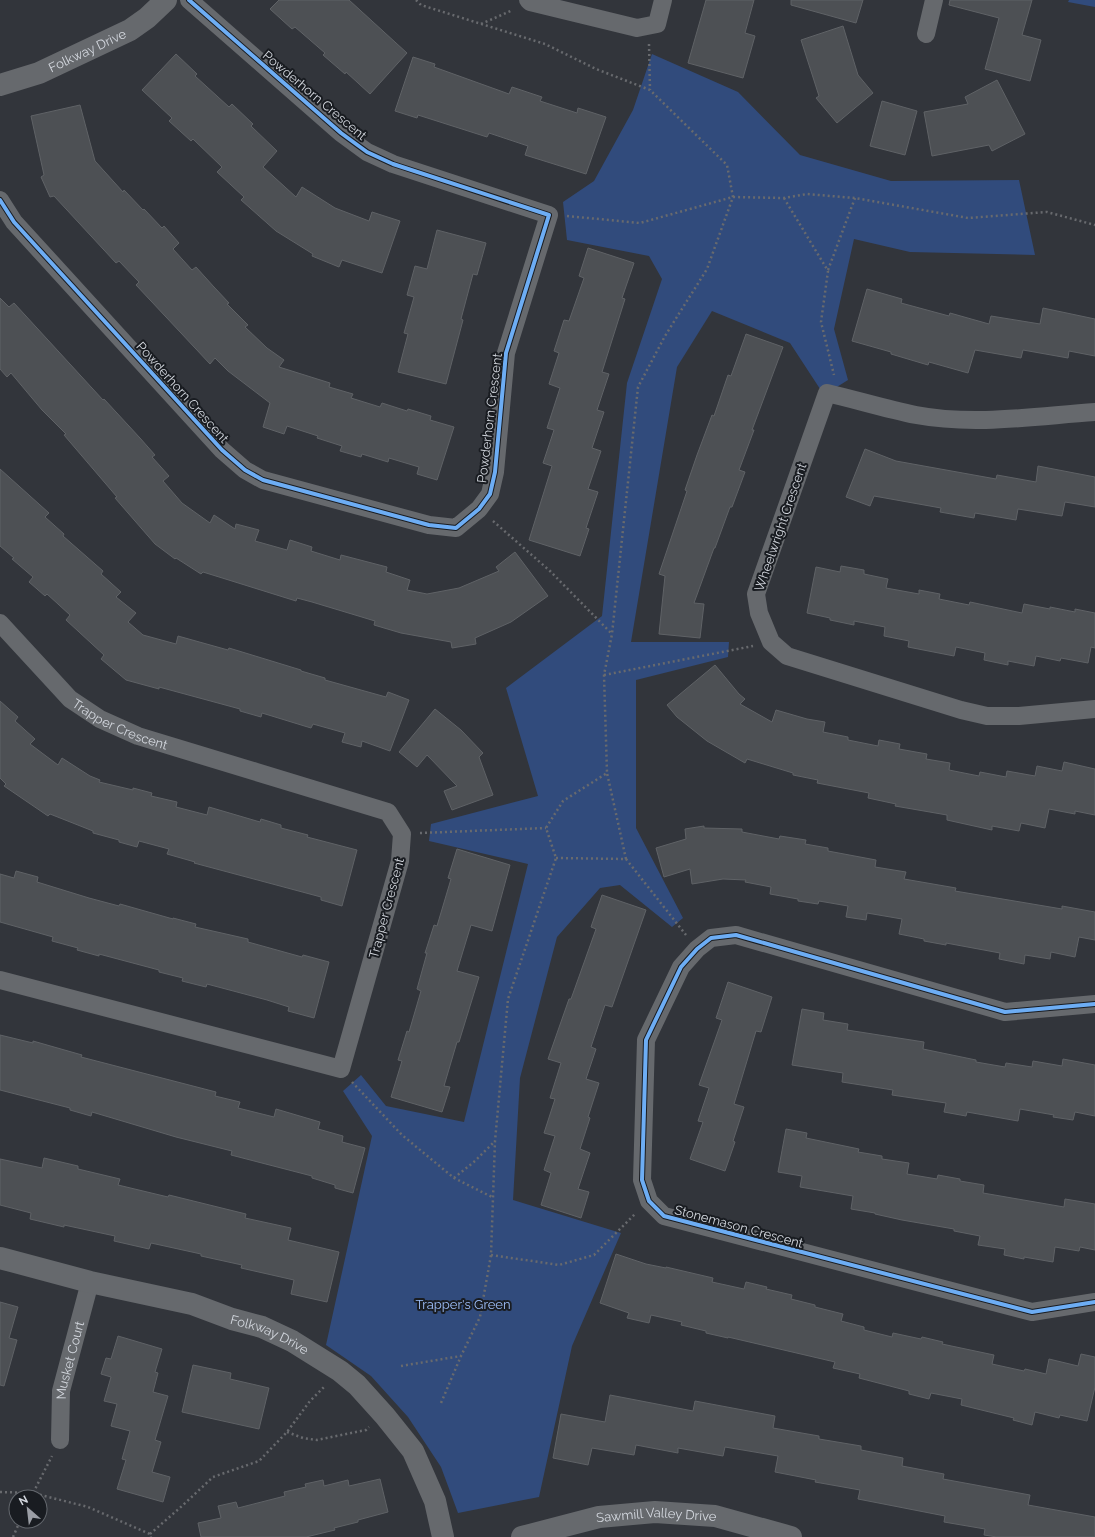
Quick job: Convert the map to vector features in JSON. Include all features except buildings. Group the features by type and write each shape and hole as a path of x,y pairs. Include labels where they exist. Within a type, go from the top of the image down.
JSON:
{"street":[{"name":"Folkway Drive","path":"0,84 39,73 130,30 147,18 166,0"},
{"name":"Powderhorn Crescent","path":"0,200 14,222 222,450 245,470 263,480 429,525 456,528 479,509 490,494 495,472 506,353 548,215 393,164 367,152 341,132 189,0"},
{"path":"529,1 638,28 657,24 663,0"},
{"path":"926,34 934,0"},
{"name":"Wheelwright Crescent","path":"1095,412 990,420 954,419 917,415 827,393 756,594 758,613 771,642 787,656 961,710 987,716 1019,716 1095,708"},
{"name":"Trapper Crescent","path":"0,623 70,699 100,720 138,736 388,812 402,834 400,861 341,1070"},
{"name":"Stonemason Crescent","path":"1095,1004 1005,1012 736,936 711,938 697,949 681,967 646,1040 642,1180 649,1201 664,1216 1032,1312 1095,1302"},
{"path":"0,980 341,1070"},
{"name":"Folkway Drive","path":"0,1258 90,1282 192,1304 232,1319 262,1327 292,1341 340,1371 357,1385 385,1416 413,1451 435,1501 443,1537"},
{"name":"Musket Court","path":"60,1440 61,1391 90,1282"},
{"name":"Sawmill Valley Drive","path":"522,1537 599,1517 655,1512 715,1516 791,1537"}],"path":[{"path":"416,0 421,5 545,44 596,69 650,90 727,165 733,197 707,269 664,336 638,387 612,634 604,675 607,773 626,859 697,949"},
{"path":"481,24 529,1"},
{"path":"649,26 650,90"},
{"path":"548,215 640,222 733,197 784,198 807,194 855,198 968,218 1046,212 1095,225"},
{"path":"784,198 828,271"},
{"path":"840,396 821,322 828,271 855,198"},
{"path":"479,509 550,571 612,634"},
{"path":"604,675 771,642"},
{"path":"441,1403 480,1317 490,1255 495,1140 508,999 556,858 546,828 562,801 607,773"},
{"path":"402,834 546,828"},
{"path":"556,858 626,859"},
{"path":"341,1070 402,1135 454,1178 492,1197"},
{"path":"454,1178 475,1161 495,1140"},
{"path":"490,1255 559,1265 594,1255 649,1201"},
{"path":"401,1366 461,1356"},
{"path":"150,1534 213,1476 259,1461 287,1432 310,1401 328,1383"},
{"path":"287,1432 303,1438 317,1440 366,1430 385,1416"},
{"path":"35,1489 60,1440"},
{"path":"48,1497 88,1507 150,1534 151,1537"}],"green space":[{"path":"1069,0 1095,0 1095,7 1068,2"},
{"name":"Trapper's Green","path":"652,54 738,92 800,155 891,181 1019,180 1035,255 910,252 854,239 834,329 848,380 824,395 790,343 712,311 677,367 631,642 729,642 728,657 636,680 636,828 683,918 672,927 620,885 600,888 557,937 520,1078 513,1200 621,1233 572,1346 539,1497 458,1513 441,1467 408,1417 371,1376 326,1345 372,1136 343,1091 361,1075 386,1106 464,1122 528,864 429,841 431,824 538,796 506,688 602,616 627,383 662,279 649,256 567,240 563,202 594,181 633,110"}],"cycle path":[{"path":"0,200 14,222 222,450 245,470 263,480 429,525 456,528 479,509 490,494 495,472 506,353 549,215 393,164 367,152 341,133 189,0"},
{"path":"1095,1004 1005,1012 736,935 711,938 697,949 681,967 646,1040 642,1180 649,1201 664,1216 1032,1312 1095,1302"}]}
